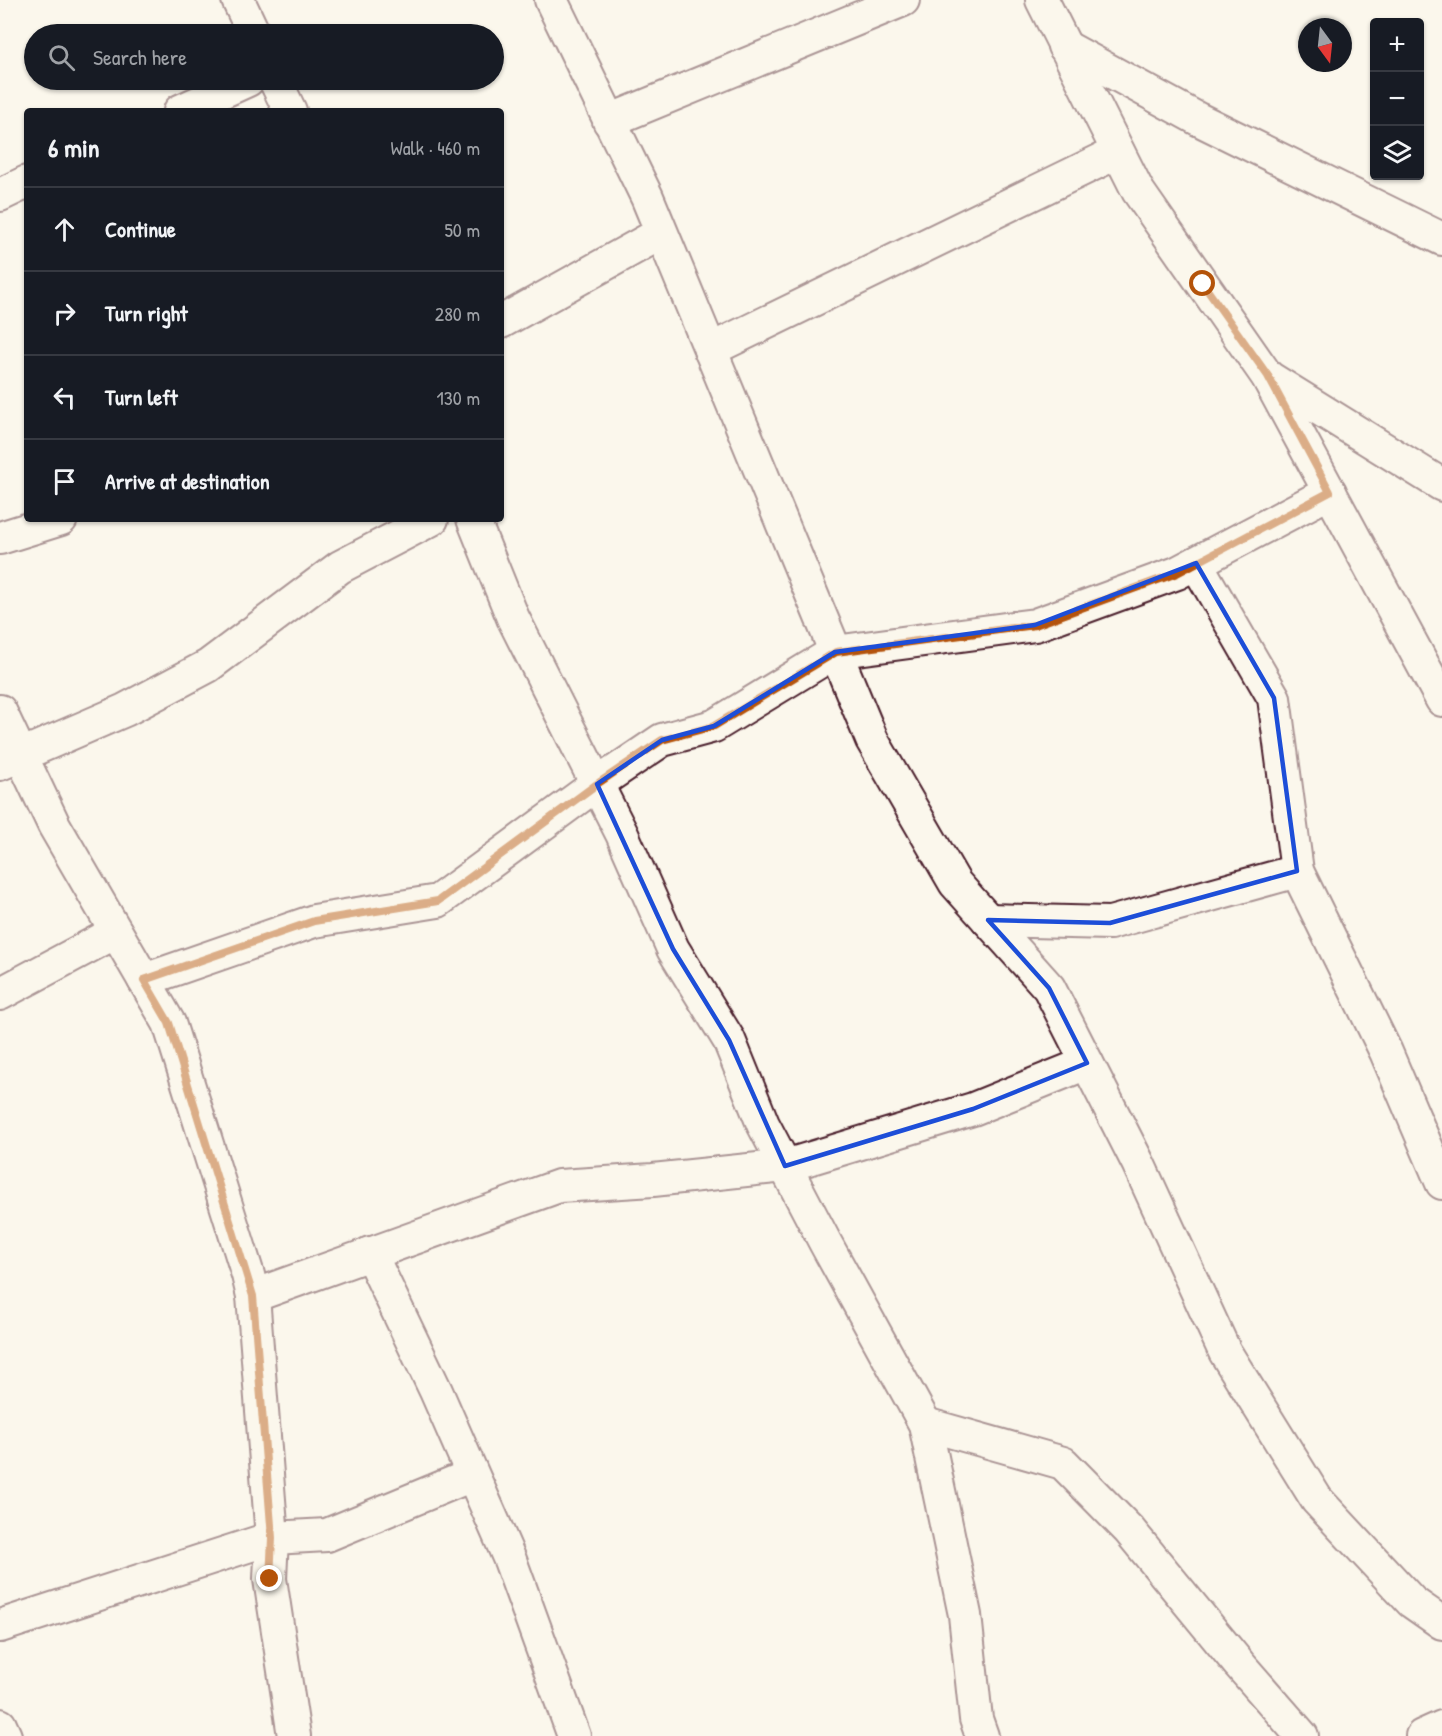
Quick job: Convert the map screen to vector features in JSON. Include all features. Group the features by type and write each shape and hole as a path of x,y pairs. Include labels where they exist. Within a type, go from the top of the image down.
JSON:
{"street":[{"path":"238,0 249,24"},
{"path":"551,0 646,197 872,740 955,883 1049,988 1138,1163 1225,1352 1317,1500 1412,1602 1442,1623"},
{"path":"609,121 903,0"},
{"path":"1056,18 1138,191 1268,376 1442,700"},
{"path":"1056,18 1198,119 1442,239"},
{"path":"187,108 226,90"},
{"path":"280,90 289,108"},
{"path":"710,350 1118,152"},
{"path":"0,195 24,184"},
{"path":"504,320 661,233"},
{"path":"1268,376 1442,485"},
{"path":"144,980 314,921 438,901 597,784 662,740 714,726 836,652 1035,625 1177,573 1330,492"},
{"path":"0,538 51,522"},
{"path":"11,760 125,710 208,666 340,567 426,522"},
{"path":"473,522 513,618 622,834 673,949 729,1040 763,1124 926,1424 965,1615 976,1719 982,1736"},
{"path":"1196,563 1274,698 1297,871 1386,1052 1442,1183"},
{"path":"0,711 11,760 54,825 169,1023 253,1296 272,1538 270,1579 294,1736"},
{"path":"988,920 1110,923 1297,871"},
{"path":"0,993 116,932"},
{"path":"253,1296 559,1186 653,1180 785,1166 973,1109 1087,1062"},
{"path":"370,1253 436,1391 510,1560 574,1736"},
{"path":"926,1424 1063,1463 1129,1530 1239,1664 1302,1736"},
{"path":"0,1626 272,1538 327,1535 472,1475"},
{"path":"0,1725 5,1736"},
{"path":"1422,1736 1442,1727"}],"highlighted area":[{"path":"1196,563 1274,698 1297,871 1110,923 988,920 1049,988 1087,1063 973,1109 785,1166 729,1040 673,949 597,784 662,740 714,726 835,652 1035,625"}],"route":[{"path":"270,1579 272,1538 253,1296 169,1023 144,980 314,921 438,901 597,784 662,740 714,726 836,652 1035,625 1177,573 1330,492 1268,376 1203,284"}]}
